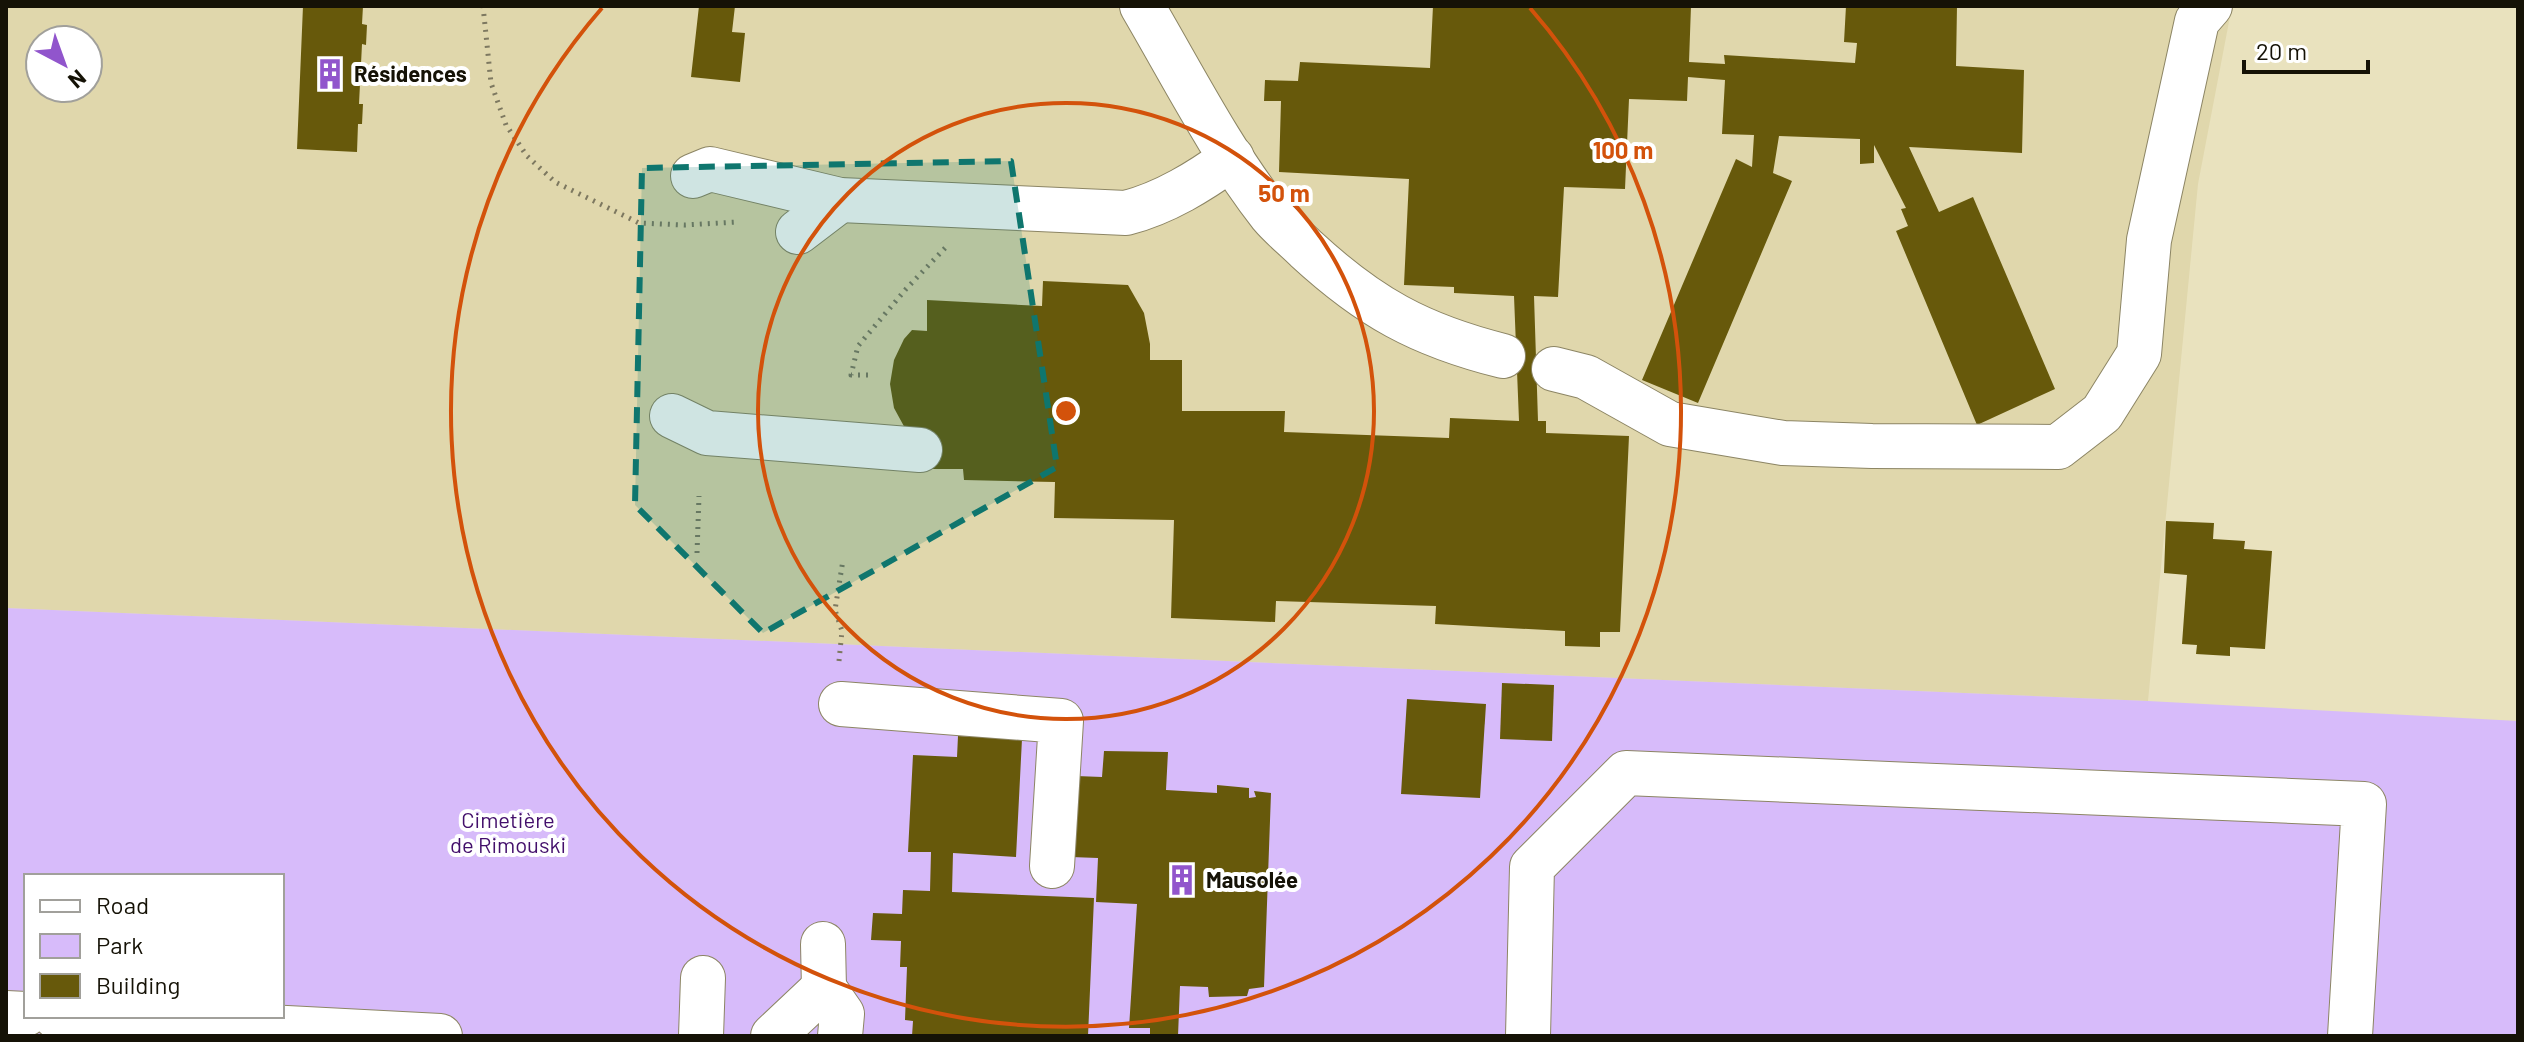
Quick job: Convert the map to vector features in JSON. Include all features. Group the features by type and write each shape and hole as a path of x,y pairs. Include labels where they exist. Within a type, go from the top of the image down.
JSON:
{"street":[{"path":"1142,6 1232,158 1272,217 1338,278 1395,317 1456,344 1503,356"},
{"path":"1554,369 1586,377 1670,424 1783,443 2058,447 2102,413 2139,354 2149,240 2203,18 2239,6"},
{"path":"693,176 710,169 840,200 1126,213 1151,207 1200,181 1232,158"},
{"path":"798,232 840,200"},
{"path":"672,416 707,433 920,450"},
{"path":"839,689 1061,721 1052,866"},
{"path":"1528,1036 1532,867 1626,773 2364,804 2350,1036"},
{"path":"823,944 824,988 842,1014 840,1036"},
{"path":"701,1036 703,978"},
{"path":"773,1036 824,988"},
{"path":"94,1018 440,1036"}],"path":[{"path":"483,6 491,83 506,125 527,156 555,182 639,223 684,225 743,222"},
{"path":"868,375 851,375 858,346 961,231 967,206"},
{"path":"697,553 699,496"},
{"path":"839,689 842,631 835,610 843,560"}],"highlighted area":[{"path":"1011,161 1057,467 763,633 635,505 642,168"}],"shaded area":[{"path":"6,6 2232,6 2198,184 2148,701 6,608"}],"green space":[{"name":"Cimetière de Rimouski","path":"6,608 2148,701 2518,721 2518,1036 6,1036"}],"building":[{"name":"Résidences","path":"303,6 363,6 362,24 367,25 366,45 362,44 359,104 363,104 362,124 358,124 357,152 297,149"},
{"path":"699,6 735,6 732,32 745,33 740,82 691,77"},
{"path":"1433,6 1691,6 1689,62 1725,64 1724,55 1855,63 1857,43 1844,42 1846,6 1957,6 1956,66 2024,70 2022,153 1909,147 1939,212 1973,197 2055,389 1977,425 1896,231 1908,226 1901,209 1906,208 1874,145 1874,163 1860,164 1860,139 1779,136 1773,173 1792,181 1698,403 1642,380 1736,159 1752,167 1754,135 1722,134 1725,80 1688,77 1687,101 1629,99 1625,189 1564,187 1558,297 1534,296 1538,421 1546,421 1546,433 1629,436 1620,632 1600,632 1600,647 1565,646 1565,631 1435,624 1436,606 1276,601 1275,622 1171,618 1174,520 1054,518 1055,482 964,480 963,469 920,469 906,430 894,408 890,384 894,360 904,339 912,330 927,331 927,300 1042,306 1043,281 1128,285 1144,313 1150,360 1182,360 1182,411 1285,411 1284,432 1449,438 1450,418 1519,421 1514,296 1454,293 1454,287 1404,285 1409,179 1279,172 1281,101 1264,101 1265,80 1298,81 1300,62 1430,68"},
{"path":"2166,521 2214,523 2213,539 2245,541 2244,549 2272,551 2265,649 2230,647 2230,656 2196,654 2197,645 2182,644 2187,575 2164,573"},
{"path":"1502,683 1554,685 1552,741 1500,739"},
{"path":"1407,699 1486,704 1480,798 1401,794"},
{"path":"958,736 1022,739 1016,857 953,853 952,892 1094,898 1088,1036 912,1036 913,1021 905,1020 907,967 900,967 901,941 871,940 873,913 902,914 903,890 930,891 931,852 908,852 913,755 957,757"},
{"name":"Mausolée","path":"1104,751 1168,752 1166,790 1217,793 1217,785 1249,788 1249,798 1256,797 1254,791 1271,793 1264,987 1249,989 1247,996 1209,997 1208,987 1180,986 1178,1036 1150,1036 1150,1028 1129,1028 1137,904 1096,902 1098,858 1071,857 1076,776 1102,777"}],"place":[{"name":"Résidences","path":"330,74"},
{"name":"Mausolée","path":"1182,880"}]}
